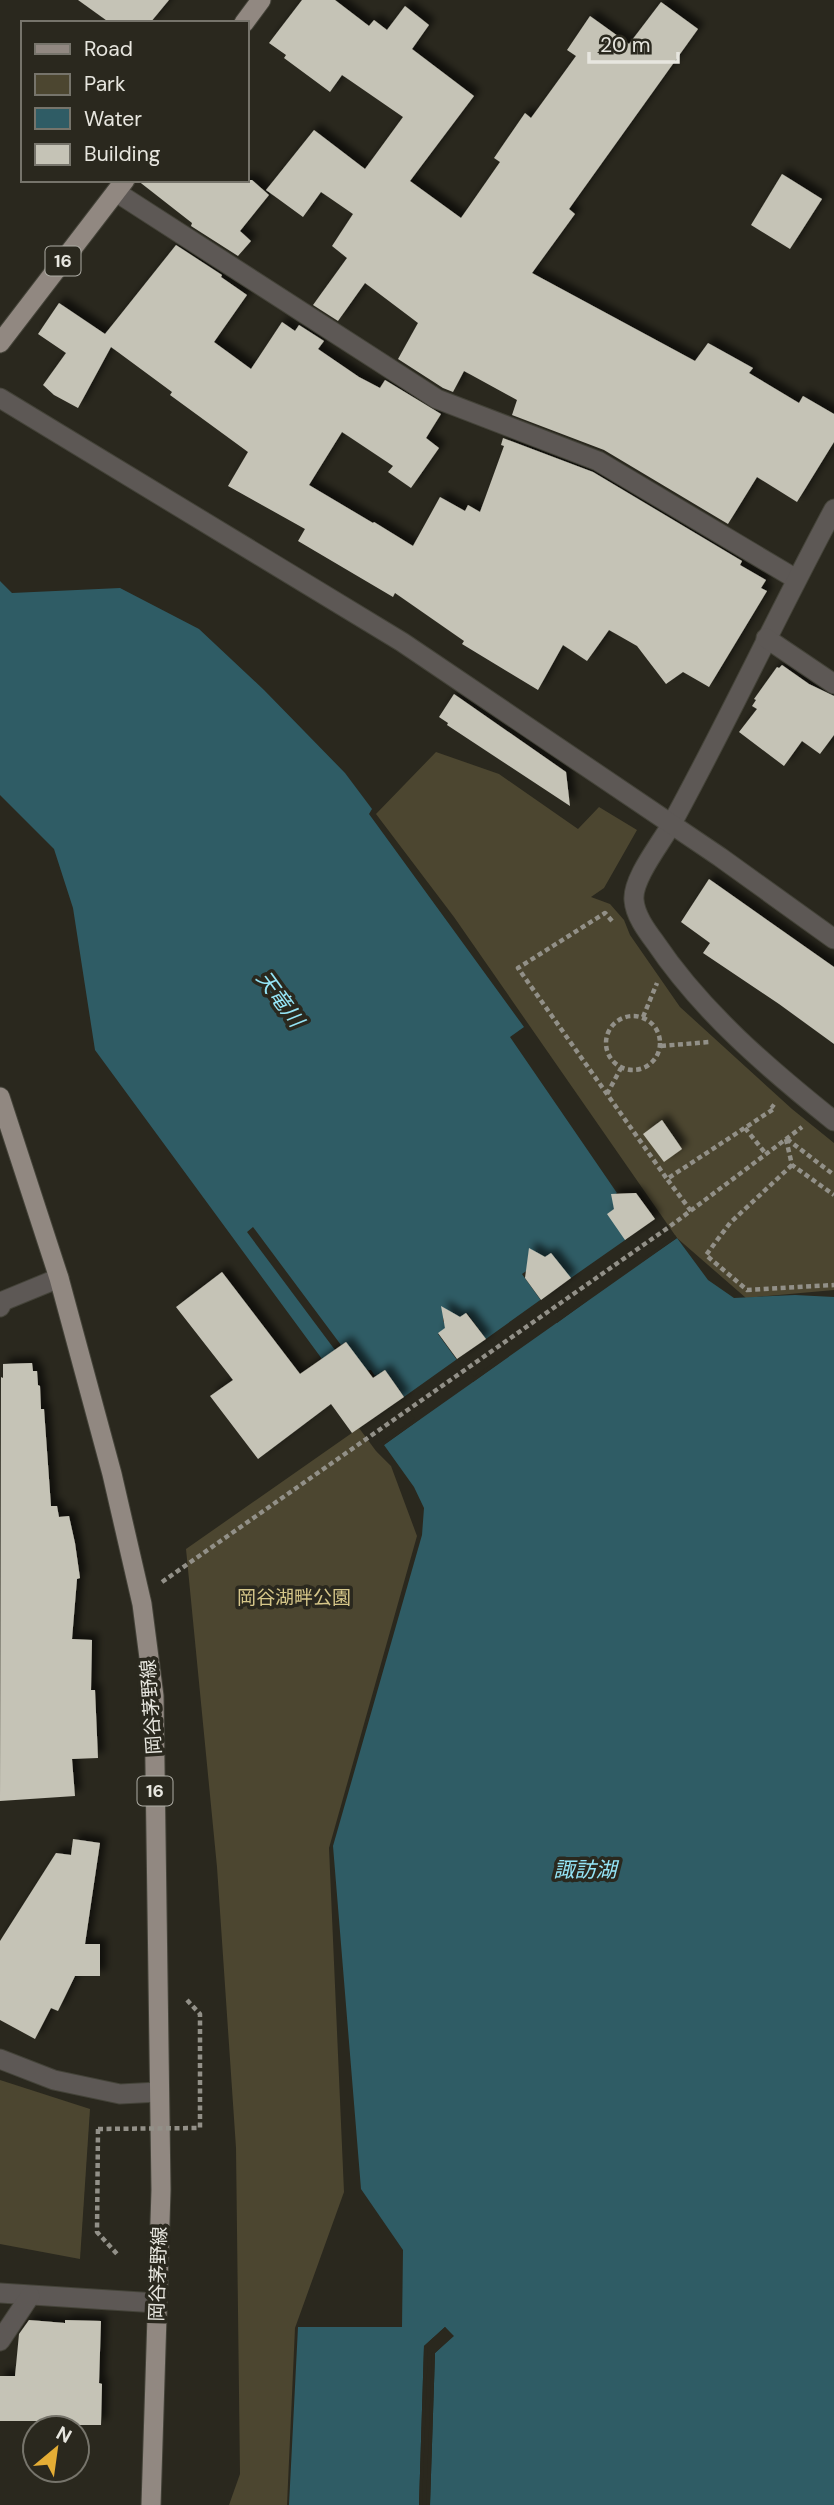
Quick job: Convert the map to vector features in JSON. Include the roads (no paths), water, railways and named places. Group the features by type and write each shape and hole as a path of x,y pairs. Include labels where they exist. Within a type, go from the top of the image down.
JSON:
{"main road":[{"path":"245,21 261,0"},
{"name":"16","path":"0,343 121,186"},
{"name":"岡谷茅野線","path":"0,1097 58,1278 112,1474 142,1604 154,1696 161,2190 151,2505"}],"street":[{"path":"121,186 437,399 598,461 796,579"},
{"path":"0,398 402,642 720,857 834,939"},
{"path":"828,1117 725,1025 675,972 642,924 634,899 639,879 671,825 834,509"},
{"path":"766,638 834,684"},
{"path":"0,1307 2,1301 58,1278"},
{"path":"0,2059 54,2080 120,2094 159,2092"},
{"path":"0,2293 157,2303"},
{"path":"0,2341 30,2296"}],"water":[{"name":"諏訪湖","path":"0,581 12,593 120,588 199,629 264,690 345,773 372,809 369,814 524,1027 510,1037 617,1193 614,1195 617,1207 608,1214 642,1262 677,1238 708,1280 734,1298 795,1295 834,1297 834,2505 430,2505 435,2353 453,2336 445,2327 424,2346 419,2505 289,2505 298,2327 402,2327 403,2250 361,2189 333,1846 422,1535 424,1508 414,1487 384,1445 420,1419 385,1370 375,1376 371,1370 364,1371 346,1342 341,1345 253,1227 247,1232 335,1350 322,1359 95,1050 73,908 54,849 0,795","holes":["551,1253 587,1301 557,1323 522,1274 532,1267 528,1262 529,1254 542,1259","467,1313 502,1361 473,1382 438,1334 447,1327 443,1316 458,1319"]}],"water label":[{"name":"天竜川","path":"280,999"}],"park label":[{"name":"岡谷湖畔公園","path":"294,1597"}]}
